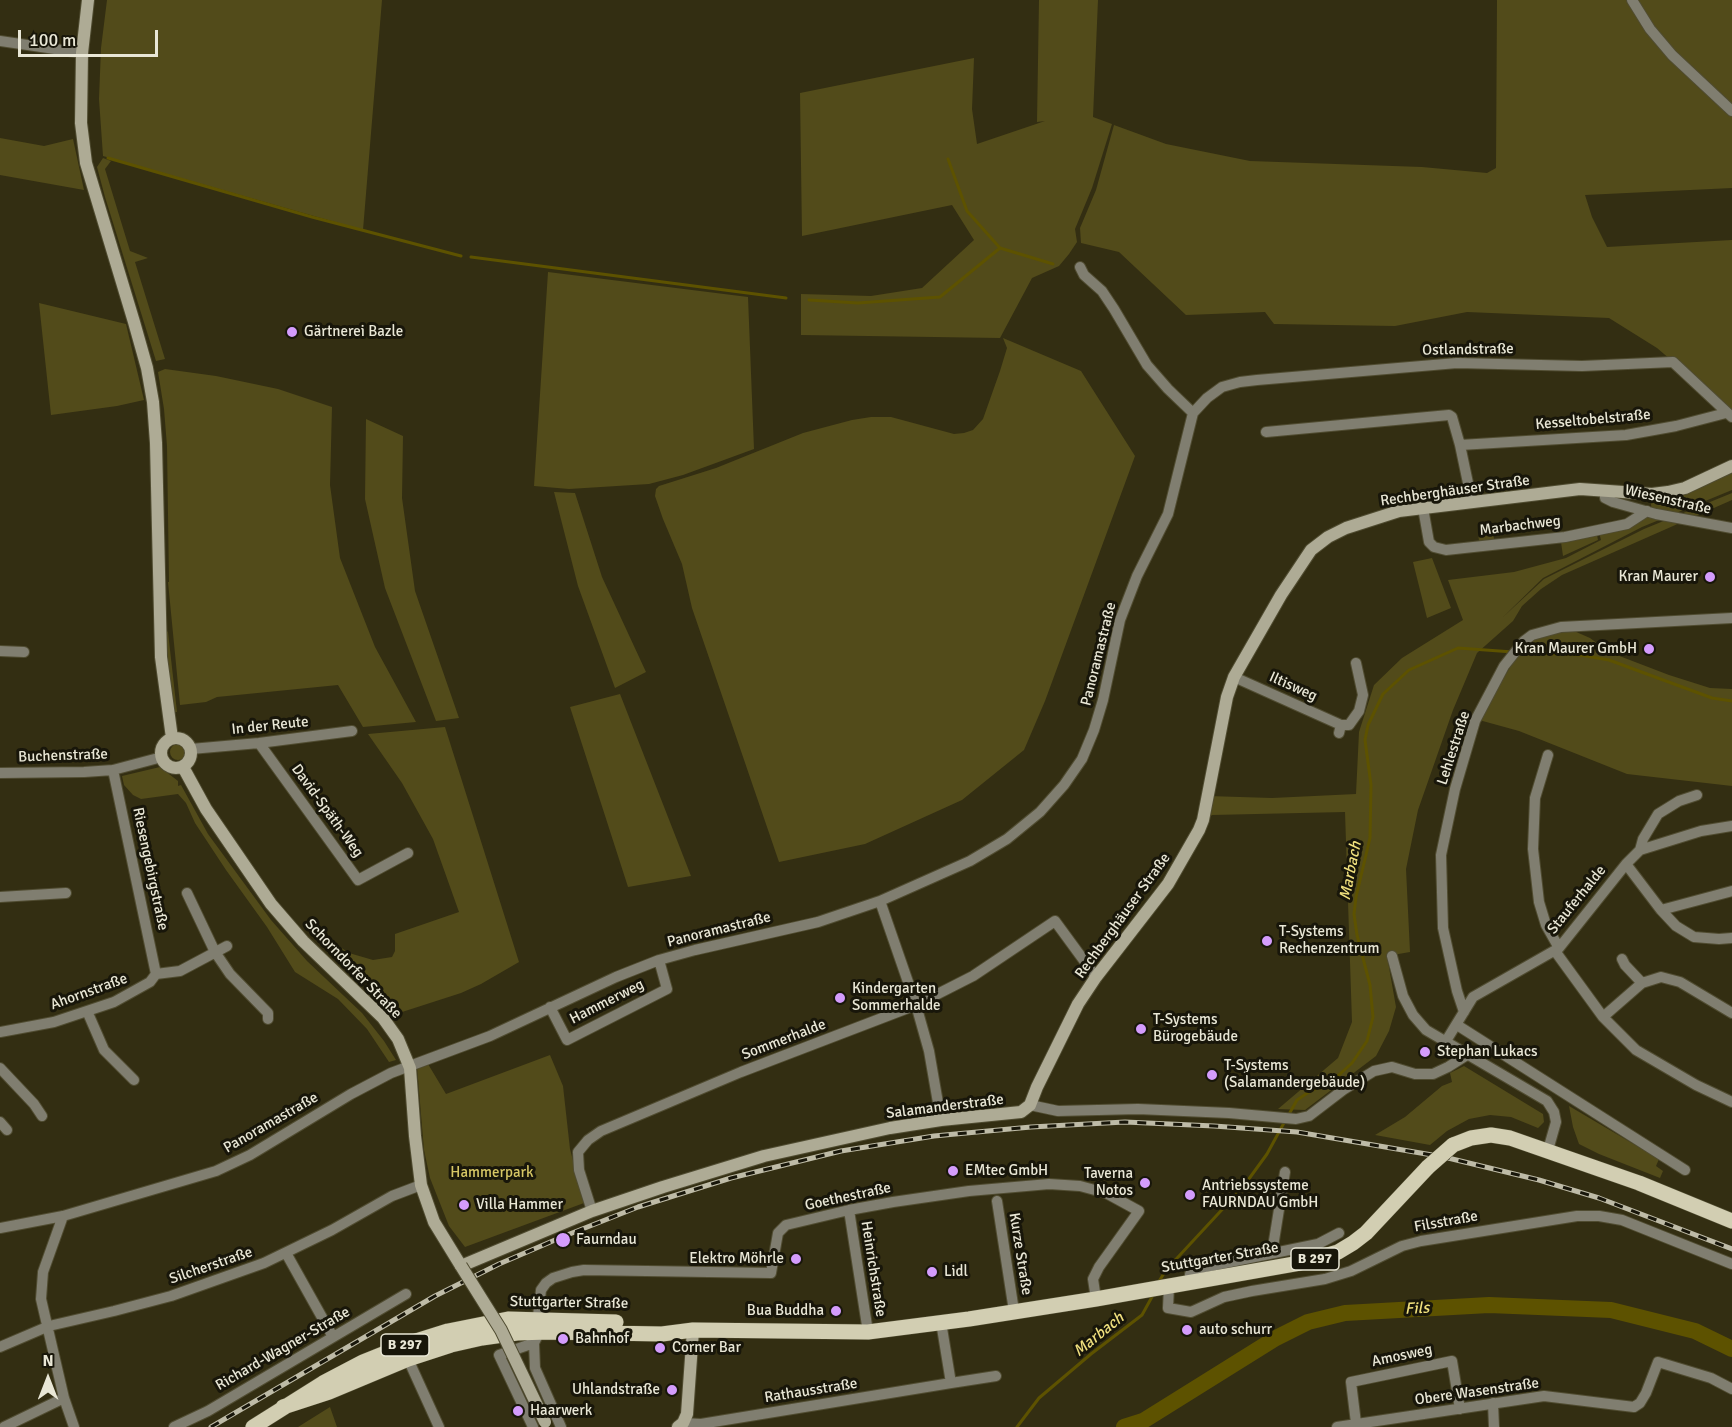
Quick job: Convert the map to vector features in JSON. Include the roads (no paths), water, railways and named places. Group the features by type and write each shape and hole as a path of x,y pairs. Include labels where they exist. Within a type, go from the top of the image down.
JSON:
{"main road":[{"name":"Stuttgarter Straße","path":"283,1407 410,1364 451,1345 472,1340 537,1332 652,1323 693,1330 868,1332 1096,1299 1300,1263 1338,1252 1366,1233 1428,1167 1453,1145 1471,1138 1491,1135 1550,1149 1679,1198 1732,1221"},
{"name":"Stuttgarter Straße","path":"254,1427 323,1383 363,1362 448,1330 508,1319 537,1332"}],"street":[{"path":"88,0 80,100 86,163 147,368 153,402 161,657 172,738"},
{"path":"1632,0 1650,29 1672,55 1732,111"},
{"path":"0,41 82,53"},
{"path":"1080,267 1084,275 1102,291 1147,365 1194,413"},
{"name":"Ostlandstraße","path":"1194,413 1222,387 1257,380 1457,363 1581,366 1673,362 1729,415"},
{"name":"Panoramastraße","path":"0,1228 63,1216 216,1171 250,1155 391,1073 410,1068 490,1036 616,977 659,960 818,922 880,901 970,861 1006,839 1040,812 1064,785 1082,759 1095,730 1120,620 1137,576 1168,514 1194,413"},
{"path":"1266,432 1449,415 1452,417 1460,446 1472,502"},
{"name":"Kesseltobelstraße","path":"1460,446 1626,435 1729,415"},
{"name":"Rechberghäuser Straße","path":"1030,1105 1078,1004 1096,977 1168,884 1199,830 1203,820 1227,697 1234,677 1281,595 1311,550 1328,537 1364,521 1388,514 1580,489 1652,494 1668,492 1685,488 1732,466"},
{"name":"Wiesenstraße","path":"1605,490 1605,498 1609,501 1732,528"},
{"name":"Marbachweg","path":"1424,508 1429,542 1434,547 1446,550 1565,537 1627,524 1647,511"},
{"name":"Lehlestraße","path":"1464,1012 1443,928 1442,855 1455,789 1475,721 1504,666 1524,641 1539,632 1561,627 1732,618"},
{"path":"0,651 24,652"},
{"name":"Iltisweg","path":"1234,677 1340,729 1349,725 1359,711 1363,695 1356,663"},
{"name":"In der Reute","path":"191,749 352,731"},
{"path":"172,738 181,738 191,749 191,759 183,767 169,766 162,757 164,745 172,738"},
{"name":"David-Späth-Weg","path":"259,743 358,880 408,853"},
{"path":"1548,755 1535,798 1533,849 1539,902 1557,949 1603,1017 1636,1050 1695,1085 1732,1102"},
{"name":"Buchenstraße","path":"0,773 113,770 162,757"},
{"name":"Schorndorfer Straße","path":"183,767 206,810 271,903 303,941 383,1018 398,1039 410,1068 415,1186 441,1235 501,1330 541,1425"},
{"name":"Riesengebirgstraße","path":"113,770 156,974"},
{"name":"Stauferhalde","path":"1446,1041 1473,997 1557,949 1640,850 1643,838 1658,814 1679,801 1696,795"},
{"path":"1640,850 1701,831 1732,826"},
{"path":"1626,864 1676,926 1694,937 1732,938"},
{"path":"1661,910 1732,891"},
{"path":"0,897 66,893"},
{"path":"187,893 215,952 230,974 268,1013 268,1019"},
{"path":"880,901 916,1005 929,1051 941,1120"},
{"name":"Sommerhalde","path":"592,1211 579,1170 578,1152 588,1140 601,1131 741,1072 916,1005 973,976 1055,921 1096,977"},
{"name":"Ahornstraße","path":"0,1032 30,1028 114,1002 140,989 156,974 180,971 228,946"},
{"path":"1392,956 1403,996 1413,1015 1426,1030 1546,1101 1554,1112 1556,1122 1550,1149"},
{"path":"1622,959 1624,965 1642,982"},
{"name":"Hammerweg","path":"550,1007 567,1040 667,988 659,960"},
{"path":"1603,1017 1642,982 1661,977 1680,982 1732,1012"},
{"path":"87,1011 104,1050 134,1080"},
{"path":"1457,1025 1685,1170"},
{"path":"1030,1105 1058,1112 1138,1109 1221,1112 1296,1119 1309,1116 1343,1090 1374,1071 1392,1067 1415,1074 1433,1074 1467,1055"},
{"path":"0,1068 34,1104 42,1116"},
{"name":"Salamanderstraße","path":"461,1266 592,1211 764,1156 890,1128 1021,1112 1030,1105"},
{"path":"1272,1253 1285,1172"},
{"name":"Goethestraße","path":"537,1332 542,1290 546,1283 560,1275 584,1270 771,1273 778,1233 786,1225 849,1210 969,1191 1049,1184 1080,1186 1106,1193 1138,1211 1093,1279 1096,1299"},
{"name":"Silcherstraße","path":"0,1347 48,1326 171,1296 217,1281 286,1254 415,1186"},
{"name":"Kurze Straße","path":"997,1201 1014,1311"},
{"name":"Heinrichstraße","path":"849,1210 868,1332"},
{"path":"63,1216 43,1272 41,1299 64,1398 74,1427"},
{"name":"Filsstraße","path":"1165,1286 1168,1308 1191,1312 1224,1297 1325,1280 1421,1240 1577,1216 1599,1216 1622,1220 1732,1264"},
{"path":"1190,1282 1190,1274 1196,1269 1318,1244 1339,1233"},
{"path":"286,1254 333,1337"},
{"name":"Richard-Wagner-Straße","path":"174,1427 208,1410 406,1294"},
{"path":"941,1322 951,1383"},
{"path":"681,1425 687,1414 693,1330"},
{"path":"537,1332 499,1355 541,1425"},
{"path":"537,1332 535,1368 561,1427"},
{"name":"Amosweg","path":"1356,1424 1351,1382 1452,1361 1460,1409"},
{"name":"Obere Wasenstraße","path":"1337,1427 1397,1422 1493,1403 1544,1396 1634,1407 1640,1403 1646,1393 1658,1362 1711,1378 1732,1389"},
{"path":"410,1364 439,1427"},
{"name":"Rathausstraße","path":"681,1425 701,1424 996,1376"},
{"path":"4,1427 64,1398"},
{"path":"1493,1403 1494,1427"}],"waterway":[{"path":"108,158 312,217 461,256"},
{"path":"948,159 967,211 1000,248"},
{"path":"809,300 858,303 940,297 1000,248 1053,264"},
{"path":"471,257 786,298"},
{"name":"Marbach","path":"1288,1116 1297,1100 1312,1090 1330,1083 1352,1063 1367,1041 1373,1017 1370,985 1354,914 1370,838 1371,785 1365,740 1368,725 1383,694 1409,670 1458,648 1513,652"},
{"name":"Marbach","path":"1519,652 1580,655 1609,660 1712,698 1732,701"},
{"name":"Marbach","path":"1158,1283 1166,1270 1243,1187 1267,1154 1285,1121"},
{"name":"Marbach","path":"1017,1427 1039,1398 1142,1315 1153,1295"},
{"name":"Fils","path":"1124,1427 1143,1421 1276,1338 1308,1322 1345,1313 1489,1305 1611,1310 1695,1331 1732,1349"}],"railway":[{"path":"211,1427 435,1296 499,1264 562,1237 638,1207 731,1178 841,1151 934,1136 1031,1127 1125,1122 1297,1132 1444,1157 1539,1180 1599,1198 1732,1249"}],"place":[{"name":"Gärtnerei Bazle","path":"292,332"},
{"name":"Kran Maurer","path":"1710,577"},
{"name":"Kran Maurer GmbH","path":"1649,649"},
{"name":"T-Systems Rechenzentrum","path":"1267,941"},
{"name":"Kindergarten Sommerhalde","path":"840,998"},
{"name":"T-Systems Bürogebäude","path":"1141,1029"},
{"name":"Stephan Lukacs","path":"1425,1052"},
{"name":"T-Systems (Salamandergebäude)","path":"1212,1075"},
{"name":"EMtec GmbH","path":"953,1171"},
{"name":"Taverna Notos","path":"1145,1183"},
{"name":"Antriebssysteme FAURNDAU GmbH","path":"1190,1195"},
{"name":"Villa Hammer","path":"464,1205"},
{"name":"Faurndau","path":"563,1240"},
{"name":"Elektro Möhrle","path":"796,1259"},
{"name":"Lidl","path":"932,1272"},
{"name":"Bua Buddha","path":"836,1311"},
{"name":"auto schurr","path":"1187,1330"},
{"name":"Bahnhof","path":"563,1339"},
{"name":"Corner Bar","path":"660,1348"},
{"name":"Uhlandstraße","path":"672,1390"},
{"name":"Haarwerk","path":"518,1411"}],"park label":[{"name":"Hammerpark","path":"492,1173"}]}
